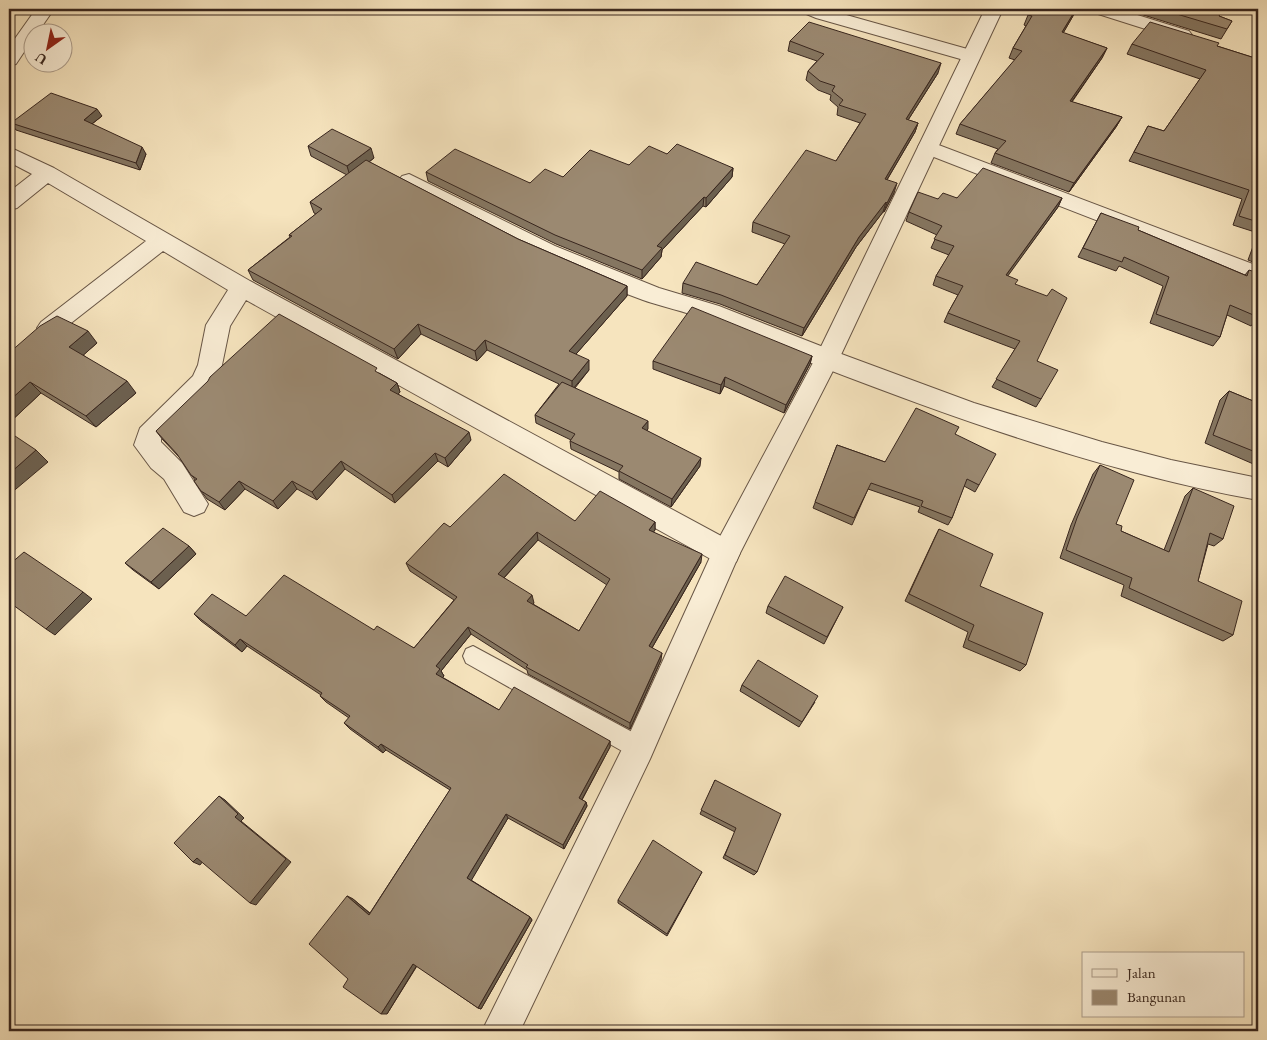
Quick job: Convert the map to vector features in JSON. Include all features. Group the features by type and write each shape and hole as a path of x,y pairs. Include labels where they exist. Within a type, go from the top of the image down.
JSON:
{"street":[{"path":"9,60 45,9"},
{"path":"810,9 971,56"},
{"path":"501,1031 639,748 726,553 827,359 994,9"},
{"path":"1101,9 1200,40"},
{"path":"928,147 1258,275"},
{"path":"9,154 242,287 726,553"},
{"path":"9,203 47,174"},
{"path":"409,181 547,252 652,294 711,312 827,359 968,411 1056,440 1171,471 1258,489"},
{"path":"49,328 161,241"},
{"path":"194,504 173,471 147,445 149,435 203,382 210,364 218,325 242,287"}],"lane":[{"path":"473,656 639,748"}],"building":[{"path":"1032,9 1076,9 1062,32 1107,48 1070,101 1122,117 1074,183 995,153 1006,141 960,124 1022,51 1013,48 1032,16 1028,15"},
{"path":"1160,9 1223,9 1219,16 1232,21 1227,29"},
{"path":"809,22 941,63 906,119 918,123 885,179 897,183 887,203 859,237 804,328 721,295 683,283 696,262 757,285 790,236 753,222 806,150 836,161 866,114 839,105 843,100 832,91 835,86 820,81 808,71 824,54 790,41"},
{"path":"1150,22 1219,43 1217,46 1258,59 1258,222 1239,216 1249,190 1134,152 1148,126 1164,131 1206,70 1132,44"},
{"path":"51,93 97,109 84,120 142,147 136,163 11,123"},
{"path":"332,129 371,148 347,166 308,146"},
{"path":"677,144 733,168 706,198 704,197 657,246 662,248 642,270 555,235 426,172 455,149 530,183 545,169 563,177 590,150 629,165 649,146 667,154"},
{"path":"366,160 518,239 627,286 569,351 589,360 572,381 485,340 475,351 418,324 394,349 248,270 292,236 289,235 322,209 310,202"},
{"path":"983,168 1062,198 1006,275 1018,280 1015,284 1047,296 1052,289 1067,298 1037,361 1058,370 1041,399 996,379 1020,341 948,313 963,286 936,276 954,246 934,239 942,226 909,212 918,192 938,199 943,193 957,198"},
{"path":"1101,213 1139,227 1138,230 1247,276 1249,270 1258,273 1258,317 1230,305 1220,337 1156,314 1169,277 1124,257 1122,262 1083,248"},
{"path":"692,307 812,356 786,405 725,377 721,385 653,361"},
{"path":"279,314 377,368 375,371 397,383 390,390 469,432 445,458 435,453 392,495 341,461 312,492 292,481 273,501 239,481 219,502 201,491 194,481 197,479 191,475 177,454 156,431 210,377"},
{"path":"57,316 88,331 69,347 127,381 86,416 30,382 9,401 9,353 40,326"},
{"path":"562,382 648,421 642,428 701,458 672,499 619,471 623,466 570,441 575,434 535,415"},
{"path":"1229,391 1258,403 1258,453 1213,435"},
{"path":"916,408 959,427 955,434 996,454 979,485 967,479 952,518 921,506 923,501 871,483 854,518 815,502 837,445 885,462"},
{"path":"9,432 36,450 9,474"},
{"path":"1100,465 1134,480 1116,524 1122,526 1121,531 1169,552 1193,488 1234,506 1223,539 1210,533 1198,581 1242,601 1233,635 1129,588 1132,578 1066,550 1077,518"},
{"path":"504,474 575,521 600,491 655,522 649,530 702,554 649,646 662,653 630,723 526,667 528,665 468,627 436,666 440,669 436,674 499,710 514,687 610,741 579,798 586,802 563,845 506,814 467,878 530,917 478,1008 413,964 381,1014 343,987 348,979 309,944 347,896 369,915 451,788 381,744 378,747 344,723 350,716 320,696 322,693 240,639 235,645 194,614 212,594 246,616 284,575 374,630 377,626 414,648 457,597 406,563 444,523 450,527","holes":["537,532 610,579 579,631 527,601 532,595 498,574"]},
{"path":"163,528 189,546 151,582 125,563"},
{"path":"939,529 993,554 980,586 1043,613 1026,665 968,640 974,625 909,594"},
{"path":"24,552 83,592 46,629 9,602 9,565"},
{"path":"785,576 843,607 827,637 768,606"},
{"path":"758,660 818,696 802,722 742,685"},
{"path":"715,780 781,814 757,872 725,855 736,828 701,810"},
{"path":"219,796 238,814 235,817 286,859 250,903 197,858 193,862 174,843"},
{"path":"653,840 702,872 667,934 618,900"}]}
